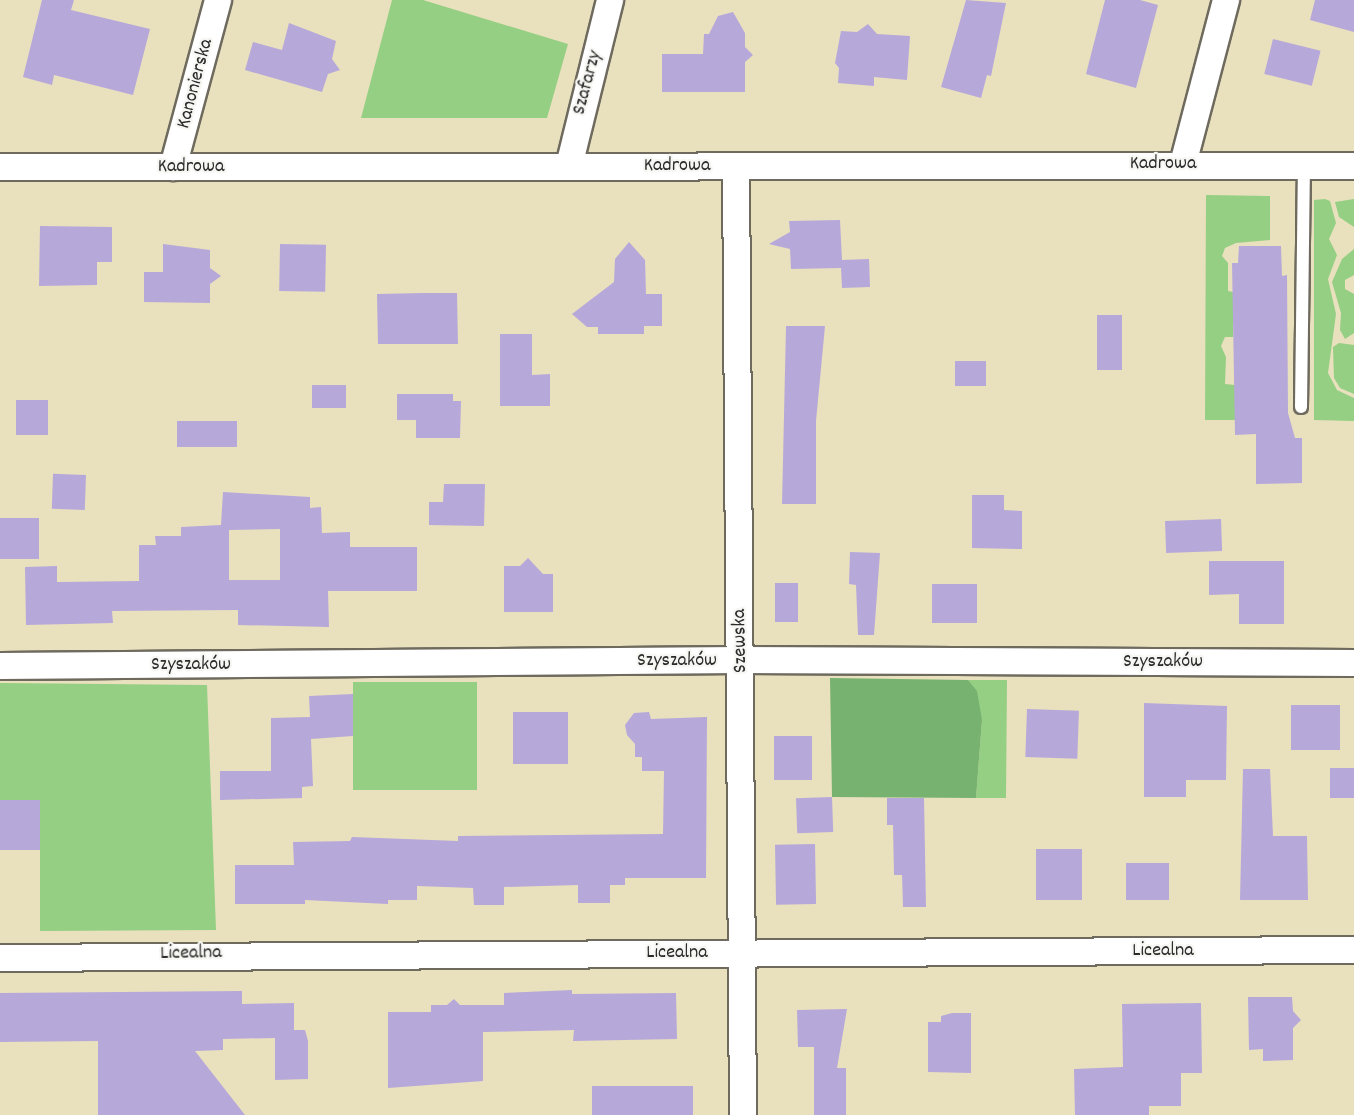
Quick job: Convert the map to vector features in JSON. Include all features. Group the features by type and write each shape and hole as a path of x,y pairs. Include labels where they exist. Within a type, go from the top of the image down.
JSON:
{"street":[{"name":"Kanonierska","path":"173,167 218,0"},
{"name":"Szafarzy","path":"569,166 610,0"},
{"path":"1183,164 1226,0"},
{"name":"Kadrowa","path":"0,167 1183,164 1354,166"},
{"name":"Szewska","path":"736,166 743,1115"},
{"name":"Szyszaków","path":"0,666 741,660 1354,663"},
{"name":"Licealna","path":"0,958 1354,950"}],"lane":[{"path":"1301,407 1304,165"}],"green space":[{"path":"392,0 423,0 568,44 547,118 361,118"},
{"path":"1206,195 1270,196 1270,240 1236,243 1225,248 1222,256 1228,263 1228,291 1233,292 1233,337 1225,337 1221,346 1226,357 1225,384 1255,387 1258,420 1205,420"},
{"path":"1354,199 1354,227 1339,217 1335,202"},
{"path":"1314,200 1330,201 1336,223 1329,239 1337,255 1328,279 1336,314 1328,373 1337,390 1354,398 1354,421 1314,420"},
{"path":"1354,249 1354,275 1345,280 1345,289 1354,294 1354,333 1345,339 1340,330 1341,313 1332,282 1342,259"},
{"path":"1339,343 1354,345 1354,394 1340,388 1334,378 1333,347"},
{"path":"830,678 968,680 977,691 982,720 976,798 832,797"},
{"path":"968,680 1007,680 1006,798 976,798 982,720"},
{"path":"353,682 477,682 477,790 353,790"},
{"path":"0,683 207,685 216,930 40,931 40,800 0,800"}],"building":[{"path":"42,0 74,0 71,10 150,29 133,95 54,75 52,85 23,77"},
{"path":"966,0 1006,3 991,76 987,75 981,98 941,87"},
{"path":"1105,0 1140,0 1158,5 1136,88 1086,74"},
{"path":"1315,0 1354,0 1354,32 1310,20"},
{"path":"733,12 745,33 745,47 753,55 745,62 745,92 662,92 662,54 703,54 704,34 709,34 718,16"},
{"path":"289,23 336,41 332,59 340,70 328,74 322,92 245,70 253,42 282,50"},
{"path":"868,24 877,34 910,36 907,80 874,77 874,86 838,83 839,68 835,63 841,31 857,32"},
{"path":"1273,39 1321,51 1312,86 1264,74"},
{"path":"840,220 842,260 869,259 870,287 842,288 841,268 791,269 790,249 769,244 790,232 789,221"},
{"path":"40,226 112,227 112,262 97,262 97,285 39,286"},
{"path":"629,242 645,260 646,294 662,294 662,326 644,326 644,334 598,334 598,327 587,327 572,314 614,282 615,259"},
{"path":"163,244 210,250 210,268 221,276 210,284 210,303 144,302 144,272 163,272"},
{"path":"280,244 326,245 325,292 279,291"},
{"path":"1239,246 1281,246 1282,276 1287,275 1288,413 1295,438 1302,438 1302,483 1256,484 1256,434 1235,435 1232,263 1238,263"},
{"path":"457,293 458,344 378,344 377,294"},
{"path":"1097,315 1122,315 1122,370 1097,370"},
{"path":"786,326 825,326 816,421 816,504 782,504"},
{"path":"500,334 532,334 532,375 550,374 550,406 500,406"},
{"path":"955,361 986,361 986,386 955,386"},
{"path":"312,385 346,385 346,408 312,408"},
{"path":"397,394 453,394 453,401 461,401 460,438 416,438 416,420 397,420"},
{"path":"16,400 48,400 48,435 16,435"},
{"path":"177,421 237,421 237,447 177,447"},
{"path":"53,474 86,475 85,510 52,509"},
{"path":"444,484 485,484 484,526 429,525 429,502 443,502"},
{"path":"223,492 310,497 310,508 321,507 322,533 350,532 350,547 417,547 417,591 328,591 329,627 238,625 238,610 112,611 113,623 26,625 25,567 57,566 57,582 139,581 139,545 156,545 155,536 181,536 181,527 221,525","holes":["280,529 280,580 229,580 229,530"]},
{"path":"972,495 1004,495 1004,510 1022,511 1022,549 972,548"},
{"path":"0,518 39,518 39,559 0,559"},
{"path":"1221,519 1222,551 1166,553 1165,521"},
{"path":"850,552 880,553 874,635 858,635 856,585 849,584"},
{"path":"528,558 543,574 553,574 553,612 504,612 504,566 520,566"},
{"path":"1209,561 1284,561 1284,624 1239,624 1239,594 1209,595"},
{"path":"775,583 798,583 798,622 775,622"},
{"path":"932,584 977,584 977,623 932,623"},
{"path":"353,694 353,736 311,739 313,786 302,787 302,798 220,800 220,771 271,771 271,718 310,717 309,696"},
{"path":"1144,703 1227,706 1226,780 1186,780 1186,797 1144,797"},
{"path":"1291,705 1340,705 1340,750 1291,750"},
{"path":"1027,709 1079,711 1077,759 1025,757"},
{"path":"513,712 568,712 568,764 513,764"},
{"path":"649,712 651,719 707,717 706,878 625,878 625,885 610,885 610,903 578,903 578,885 504,887 504,905 474,905 473,888 417,886 417,900 388,900 388,904 305,900 305,904 235,904 235,865 294,865 293,842 350,841 352,837 458,841 458,836 663,834 664,771 642,771 642,757 635,757 635,744 627,735 625,725 634,713"},
{"path":"774,736 812,736 812,780 774,780"},
{"path":"1330,768 1354,768 1354,798 1330,798"},
{"path":"1243,769 1270,769 1273,836 1307,836 1308,900 1240,900"},
{"path":"832,797 833,832 797,833 796,798"},
{"path":"887,798 924,798 926,907 903,907 902,875 894,875 893,825 887,825"},
{"path":"0,800 40,800 40,850 0,850"},
{"path":"815,844 816,904 776,905 775,845"},
{"path":"1036,849 1082,849 1082,900 1036,900"},
{"path":"1126,863 1169,863 1169,900 1126,900"},
{"path":"572,990 572,994 676,993 677,1039 573,1041 574,1030 483,1032 483,1081 388,1088 388,1012 431,1012 431,1005 447,1005 454,999 460,1005 504,1005 504,993"},
{"path":"242,991 242,1004 294,1003 294,1030 305,1030 308,1041 308,1079 275,1080 275,1038 223,1039 223,1050 195,1051 245,1115 98,1115 98,1041 0,1042 0,993"},
{"path":"1248,997 1292,997 1293,1011 1301,1020 1293,1028 1293,1060 1263,1061 1263,1049 1249,1050"},
{"path":"1201,1003 1202,1073 1181,1073 1181,1106 1149,1106 1149,1115 1075,1115 1074,1069 1123,1067 1122,1004"},
{"path":"847,1009 837,1068 846,1068 846,1115 814,1115 814,1047 798,1047 797,1010"},
{"path":"952,1013 971,1013 971,1073 928,1072 928,1022 941,1022 941,1016"},
{"path":"592,1086 693,1086 693,1115 592,1115"}]}
